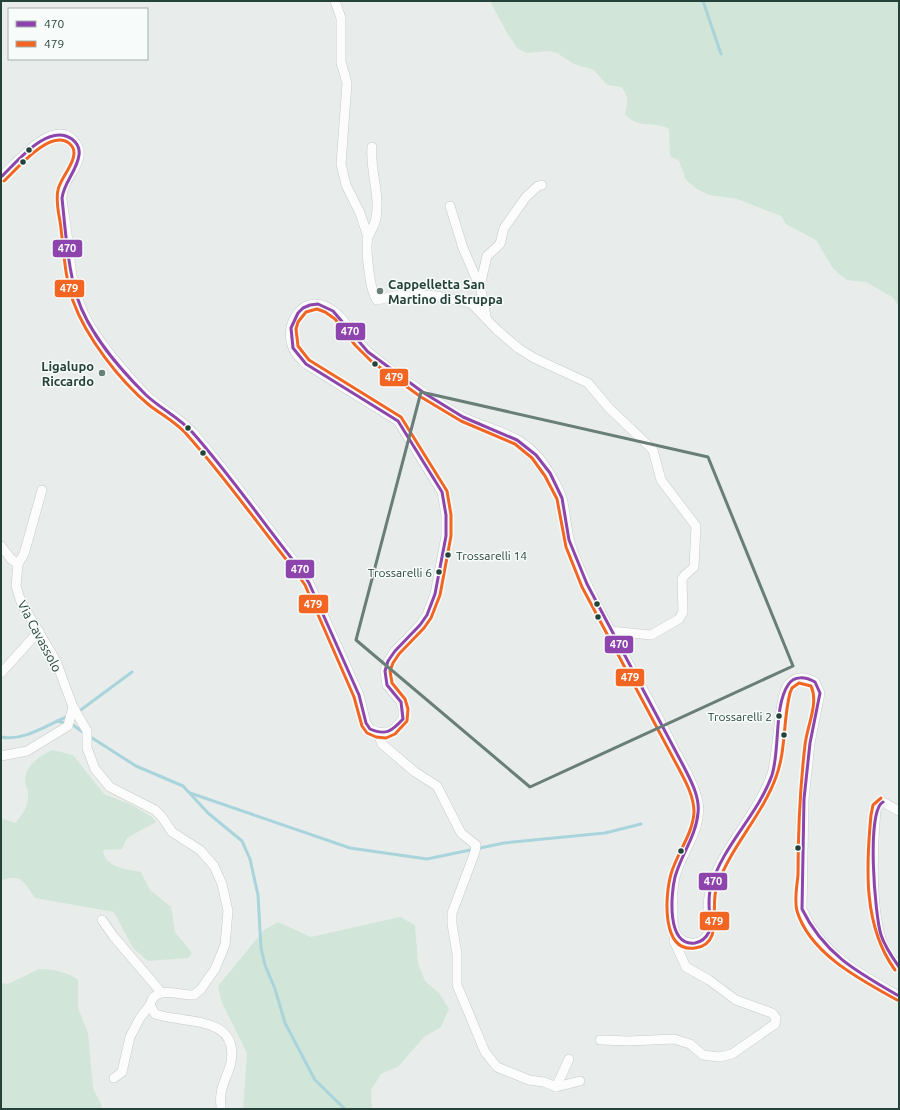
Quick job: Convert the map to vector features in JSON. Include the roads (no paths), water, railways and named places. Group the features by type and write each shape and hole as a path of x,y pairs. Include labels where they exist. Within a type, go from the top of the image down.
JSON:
{"street":[{"path":"335,1 341,18 341,62 347,83 341,164 346,185 360,213 368,237 371,284 377,300 398,295 437,296 471,303 508,340 527,354 588,384 609,408 653,450 661,480 697,529 694,567 686,573 682,579 683,612 679,619 651,635 610,631"},
{"path":"1,177 40,141 50,135 60,133 67,135 76,145 80,154 76,167 66,178 63,186 62,198 73,280 79,304 87,321 147,396 165,411 180,419 194,433 230,477 300,569 309,583 359,695 366,722 370,729 381,733 389,732 397,727 403,719 401,702 387,685 385,676 386,666 395,651 420,626 427,615 435,594 446,536 446,515 442,492 398,421 306,364 299,357 291,341 292,320 295,314 306,306 326,306 339,315 367,352 411,384 464,418 507,433 536,454 546,468 562,497 570,544 580,569 610,631 663,726 693,787 698,804 697,818 692,835 683,851 674,878 674,941 686,967 709,980 736,1000 764,1010 775,1016 777,1019 775,1024 770,1029 732,1054 719,1058 703,1055 690,1044 674,1039 600,1040"},
{"path":"368,237 374,228 377,208 372,147"},
{"path":"480,286 486,256 500,244 506,223 533,190 542,185"},
{"path":"450,206 463,248 480,286 486,317"},
{"name":"Via Cavassolo","path":"42,490 24,554 18,564 16,578 18,594 56,661 73,707 87,731 87,748 95,769 110,787 155,810 162,817 172,832 200,850 214,866 222,884 228,911 227,926 225,945 215,969 202,990 194,995 161,992"},
{"path":"1,546 11,559 18,564"},
{"path":"1,673 39,631"},
{"path":"675,933 679,938 688,943 698,942 708,936 711,930 709,897 714,877 760,800 771,776 778,744 786,690 794,679 808,678 816,682 820,693 810,743 804,799 802,909 809,926 829,951 846,964 899,996"},
{"path":"1,756 27,751 68,726 73,707"},
{"path":"381,733 380,739 382,744 415,772 437,786 461,833 476,845 475,852 452,913 452,924 457,954 457,985 484,1052 493,1064 510,1074 556,1087 580,1081"},
{"path":"897,809 883,802 878,805 876,817 875,898 880,932 885,948 899,967"},
{"path":"102,920 114,937 161,992 154,995 150,1005 140,1018 130,1037 122,1072 114,1078"},
{"path":"150,1005 155,1014 217,1026 226,1034 231,1046 232,1058 221,1093 221,1109"},
{"path":"556,1087 569,1059"}],"waterway":[{"path":"703,1 721,54"},
{"path":"78,712 132,672"},
{"path":"1,737 10,738 27,735 69,716"},
{"path":"57,721 73,725 84,733"},
{"path":"89,736 136,766 183,786 208,813 242,841 250,859 258,895 261,948 265,965 275,989 285,1023 315,1080 345,1109"},
{"path":"190,793 350,848 427,859 504,843 605,833 641,824"}],"place":[{"name":"Cappelletta San Martino di Struppa","path":"380,291"},
{"name":"Ligalupo Riccardo","path":"102,373"},
{"name":"Trossarelli 14","path":"448,555"},
{"name":"Trossarelli 6","path":"439,572"},
{"name":"Trossarelli 2","path":"779,716"}]}
